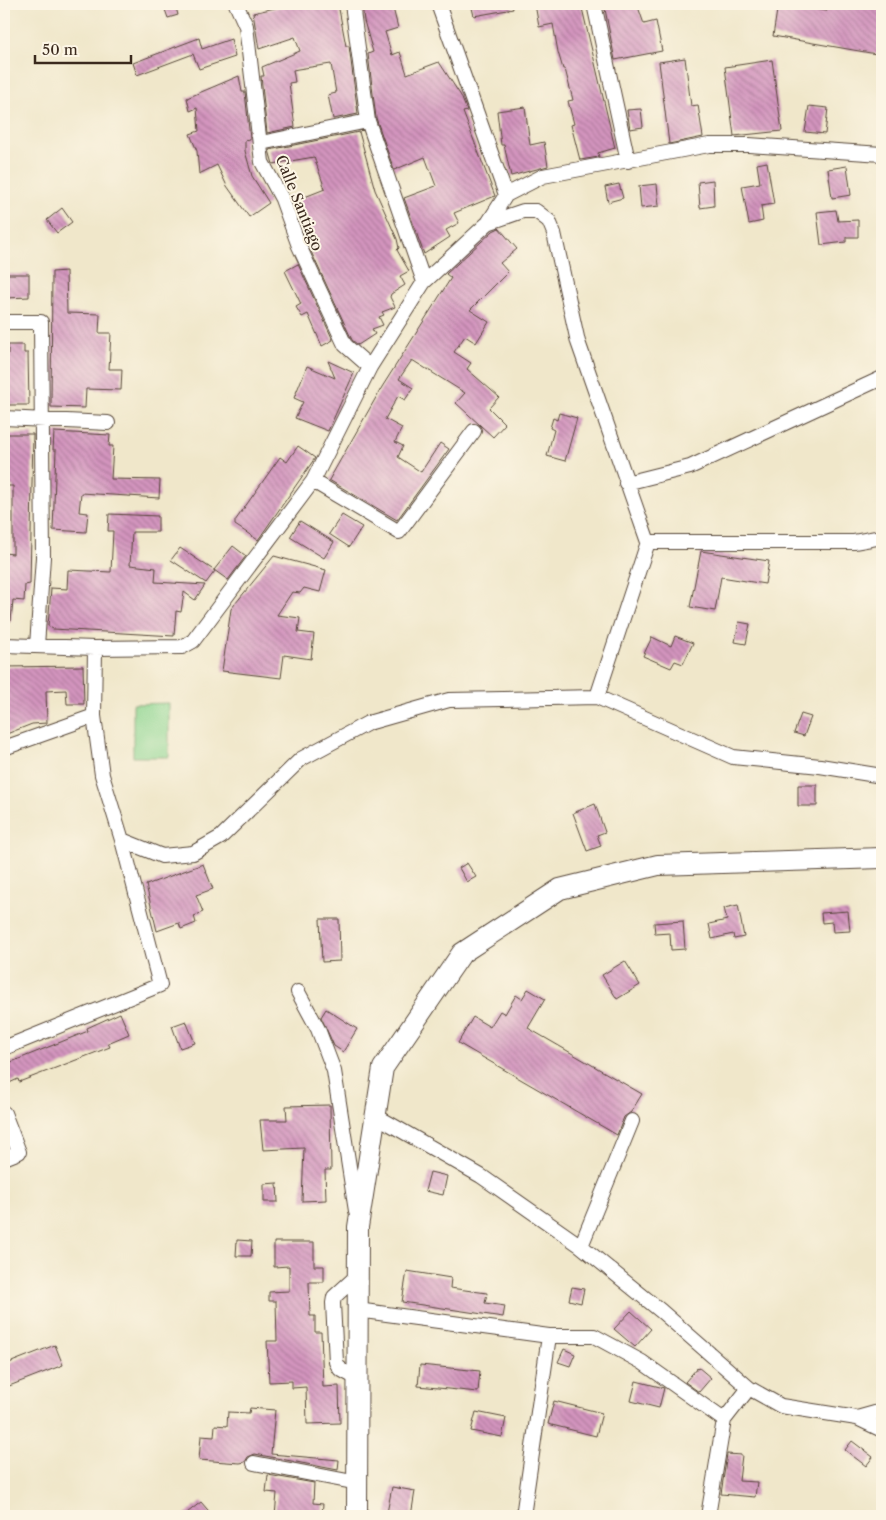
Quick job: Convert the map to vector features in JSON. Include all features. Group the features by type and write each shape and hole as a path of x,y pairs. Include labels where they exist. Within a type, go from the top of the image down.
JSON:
{"highway":[{"path":"357,1516 358,1227 383,1068 462,953 560,889 658,865 882,858"}],"street":[{"name":"Calle Santiago","path":"236,4 246,26 262,162 282,199 299,246 345,345 370,367"},
{"path":"352,4 368,121 424,282"},
{"path":"438,4 506,195"},
{"path":"594,4 628,161"},
{"path":"261,143 368,121"},
{"path":"4,645 95,648 182,647 193,641 313,481 370,367 424,282 488,223 506,195 543,176 709,145 749,145 882,154"},
{"path":"488,223 523,211 536,211 549,221 554,233 578,342 648,542 597,696"},
{"path":"4,322 41,322 43,557 36,646"},
{"path":"626,483 690,467 882,378"},
{"path":"4,418 41,418 108,423"},
{"path":"313,481 400,532 474,431"},
{"path":"648,542 854,542 882,537"},
{"path":"4,1048 160,985 122,840 102,775 94,716 95,648"},
{"path":"122,840 162,856 193,853 221,837 301,759 368,723 449,700 597,696 733,758 820,766 882,776"},
{"path":"4,748 94,716"},
{"path":"298,992 318,1030 334,1071 358,1227"},
{"path":"4,1113 19,1152 4,1158"},
{"path":"376,1116 481,1176 581,1246 661,1311 749,1388 781,1406 857,1418 882,1430"},
{"path":"581,1246 632,1121"},
{"path":"357,1276 334,1297 333,1303 336,1362 340,1369 358,1379"},
{"path":"357,1310 550,1336 594,1336 642,1362 724,1420"},
{"path":"523,1516 550,1336"},
{"path":"708,1516 724,1420 749,1388"},
{"path":"857,1418 882,1412"},
{"path":"254,1463 358,1483"}],"green space":[{"path":"169,703 169,757 133,757 133,704"}],"building":[{"path":"163,4 175,4 178,15 168,18"},
{"path":"292,4 292,6 338,4 346,46 349,46 358,114 333,119 328,95 336,93 331,64 293,70 295,82 289,83 295,127 267,133 261,76 264,76 262,67 300,51 295,37 259,49 253,13"},
{"path":"392,4 398,28 385,32 392,55 400,52 407,74 439,62 461,96 467,111 463,112 495,196 454,213 459,223 446,230 450,237 424,254 404,198 436,186 425,157 394,170 376,118 368,54 373,52 364,21 362,5"},
{"path":"471,4 512,4 513,9 474,16"},
{"path":"535,4 581,4 615,148 598,153 599,157 580,160 571,125 574,124 568,101 573,100 565,69 563,69 558,52 553,24 539,27"},
{"path":"604,4 637,4 644,24 656,21 662,51 615,60"},
{"path":"778,4 827,11 828,4 882,4 882,55 773,36"},
{"path":"199,38 202,49 231,39 235,57 199,69 193,54 137,75 133,63"},
{"path":"685,58 691,106 698,105 703,137 669,144 659,62"},
{"path":"772,60 782,131 734,136 725,67"},
{"path":"239,76 242,92 245,92 250,139 245,140 245,151 252,176 269,203 249,217 227,186 217,165 199,174 197,151 190,134 199,131 197,108 190,111 187,98"},
{"path":"809,106 828,108 825,134 805,132"},
{"path":"525,107 530,145 544,142 548,166 511,176 504,145 501,145 497,111"},
{"path":"641,109 643,127 630,129 627,110"},
{"path":"359,132 375,190 397,239 399,248 397,250 409,271 400,276 405,285 391,294 390,297 395,307 382,312 384,315 379,317 383,325 372,329 375,334 358,345 352,340 307,243 292,202 325,189 314,157 273,164 269,150"},
{"path":"767,162 774,204 761,206 763,221 749,224 742,186 760,183 757,164"},
{"path":"847,166 851,195 832,198 828,169"},
{"path":"713,180 714,206 700,208 698,182"},
{"path":"619,184 623,198 608,202 605,187"},
{"path":"657,184 659,206 641,208 639,186"},
{"path":"62,208 72,222 57,233 47,220"},
{"path":"836,210 838,221 858,220 858,237 846,237 846,242 821,245 817,212"},
{"path":"499,228 517,249 500,263 508,272 470,310 489,322 476,343 465,336 454,352 471,363 467,369 499,397 489,408 505,424 493,437 456,403 465,393 412,360 399,379 413,388 405,400 398,396 385,419 402,428 395,442 403,446 398,457 421,472 440,443 449,449 397,520 329,480 382,387 451,278 446,274 493,231"},
{"path":"298,264 333,340 322,346 308,314 302,317 296,307 301,304 285,271"},
{"path":"66,271 67,313 100,314 99,333 111,333 109,369 122,369 121,390 86,389 85,408 51,407 52,272"},
{"path":"5,274 29,274 29,297 6,298"},
{"path":"8,345 24,345 24,353 28,353 29,405 4,405 4,354 8,354"},
{"path":"328,361 354,373 328,431 295,418 303,402 294,398 307,366 335,378"},
{"path":"559,413 577,418 565,461 547,456 554,430 550,428 553,418 557,420"},
{"path":"54,432 110,435 109,446 113,446 111,479 160,480 159,498 81,493 79,512 88,513 86,532 53,530 56,450 53,450"},
{"path":"4,434 33,434 30,584 25,585 24,601 13,600 11,621 4,620 4,553 13,554 13,486 4,486"},
{"path":"298,446 315,458 258,540 235,525 235,521 280,457 287,462"},
{"path":"109,514 158,516 158,532 132,532 130,565 156,568 155,582 205,585 195,600 184,592 181,612 176,611 174,636 53,629 48,626 51,588 67,589 68,570 111,572 113,531 108,531"},
{"path":"342,515 362,527 349,547 329,534"},
{"path":"300,521 334,542 324,558 290,537"},
{"path":"233,546 246,556 228,580 214,570"},
{"path":"180,548 215,571 206,583 171,560"},
{"path":"701,551 769,561 765,584 721,577 715,611 690,607"},
{"path":"274,556 326,570 320,592 304,588 300,593 292,592 277,615 300,618 298,632 314,634 311,659 284,655 281,678 222,671 231,609"},
{"path":"739,622 750,624 746,644 735,642"},
{"path":"675,636 693,643 683,664 675,661 671,668 643,656 652,637 671,646"},
{"path":"83,666 84,704 67,704 66,690 46,691 47,723 32,724 4,735 4,667"},
{"path":"801,714 811,717 804,736 794,733"},
{"path":"798,785 817,785 817,806 798,806"},
{"path":"595,804 605,832 597,835 601,846 587,851 573,813"},
{"path":"467,863 476,877 467,882 459,868"},
{"path":"203,864 213,889 196,895 203,912 194,916 196,923 181,929 179,923 157,931 146,885"},
{"path":"738,905 744,937 734,939 733,934 712,939 709,924 727,920 724,908"},
{"path":"848,911 850,931 833,932 832,922 822,923 821,913"},
{"path":"320,919 339,919 340,961 322,962"},
{"path":"683,921 685,949 671,950 670,933 655,934 654,923"},
{"path":"625,961 640,985 617,999 602,975"},
{"path":"528,989 545,999 528,1028 642,1094 631,1112 624,1117 617,1135 458,1043 473,1017 490,1027 500,1011 505,1014 516,995 522,999"},
{"path":"326,1009 357,1029 343,1052 334,1046 321,1017"},
{"path":"120,1013 129,1034 108,1043 110,1047 19,1082 18,1079 7,1084 4,1075 4,1065 88,1031 87,1028"},
{"path":"186,1021 195,1043 180,1048 172,1026"},
{"path":"330,1105 331,1170 325,1170 326,1200 302,1201 304,1148 263,1150 260,1120 287,1120 286,1106"},
{"path":"430,1172 447,1176 443,1195 425,1191"},
{"path":"277,1183 278,1202 264,1202 264,1184"},
{"path":"237,1240 252,1241 251,1256 236,1256"},
{"path":"274,1242 314,1242 314,1266 324,1266 324,1282 309,1282 310,1316 315,1316 315,1332 321,1332 323,1387 339,1386 340,1423 307,1424 306,1387 292,1388 292,1381 269,1382 267,1341 277,1341 276,1301 269,1301 269,1292 289,1291 289,1266 274,1267"},
{"path":"407,1271 451,1278 450,1288 487,1293 485,1303 505,1306 503,1317 402,1302"},
{"path":"572,1287 584,1289 581,1303 569,1300"},
{"path":"631,1311 651,1329 635,1347 614,1329"},
{"path":"55,1345 63,1365 4,1388 4,1365"},
{"path":"564,1349 575,1354 570,1366 558,1362"},
{"path":"420,1365 480,1371 478,1392 418,1386"},
{"path":"698,1367 711,1378 699,1392 685,1382"},
{"path":"636,1381 664,1388 659,1408 631,1401"},
{"path":"554,1401 602,1413 596,1436 548,1424"},
{"path":"250,1408 275,1410 271,1454 339,1460 338,1470 255,1454 248,1457 245,1462 240,1463 199,1460 201,1436 214,1437 215,1425 227,1426 228,1412 249,1413"},
{"path":"476,1412 506,1418 502,1437 471,1431"},
{"path":"852,1441 873,1457 866,1466 845,1450"},
{"path":"727,1454 742,1455 739,1481 757,1482 755,1497 721,1494"},
{"path":"268,1475 314,1483 313,1503 323,1504 322,1514 294,1513 294,1516 275,1516 277,1493 266,1492"},
{"path":"392,1487 415,1491 411,1516 391,1516 387,1513"},
{"path":"201,1502 213,1516 183,1516"}]}
